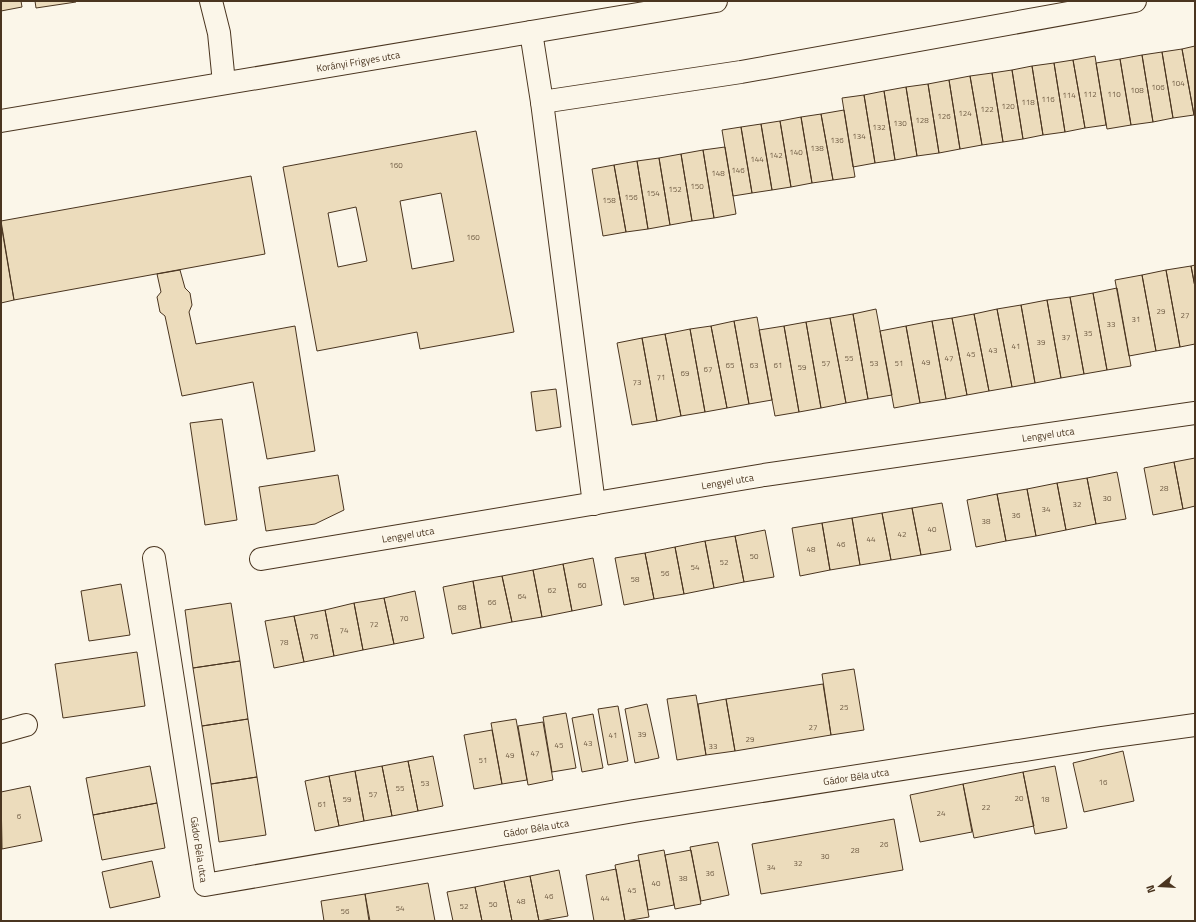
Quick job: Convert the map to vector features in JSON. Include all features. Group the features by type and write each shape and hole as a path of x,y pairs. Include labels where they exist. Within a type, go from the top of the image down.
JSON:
{"street":[{"path":"211,1 219,33 224,83"},
{"name":"Korányi Frigyes utca","path":"1,121 716,1"},
{"path":"542,102 741,72 1134,1"},
{"path":"531,32 542,102 594,504"},
{"name":"Lengyel utca","path":"261,559 764,475 1195,413"},
{"name":"Gádor Béla utca","path":"154,558 205,885 634,811 1100,738 1195,725"},
{"path":"1,732 26,725"}],"building":[{"path":"1,1 21,1 22,7 1,11"},
{"path":"35,1 76,1 76,2 36,8"},
{"path":"1195,46 1195,115 1194,115 1182,49"},
{"path":"1182,49 1194,115 1173,118 1162,52"},
{"path":"1162,52 1173,118 1153,122 1142,55"},
{"path":"1142,55 1153,122 1131,125 1120,59"},
{"path":"1095,56 1106,125 1085,128 1073,60"},
{"path":"1120,59 1131,125 1107,129 1096,63"},
{"path":"1073,60 1085,128 1065,132 1054,63"},
{"path":"1054,63 1065,132 1043,135 1032,66"},
{"path":"1032,66 1043,135 1023,139 1012,70"},
{"path":"1012,70 1023,139 1003,142 992,73"},
{"path":"992,73 1003,142 982,145 970,76"},
{"path":"970,76 982,145 960,149 949,80"},
{"path":"949,80 960,149 939,153 928,84"},
{"path":"928,84 939,153 917,156 906,87"},
{"path":"906,87 917,156 895,160 884,91"},
{"path":"884,91 895,160 875,163 864,95"},
{"path":"864,95 875,163 853,167 842,98"},
{"path":"844,110 855,177 833,180 821,114"},
{"path":"821,114 833,180 812,183 801,117"},
{"path":"801,117 812,183 791,187 780,121"},
{"path":"780,121 791,187 772,190 761,124"},
{"path":"761,124 772,190 752,193 741,127"},
{"path":"741,127 752,193 733,196 722,130"},
{"path":"476,131 514,332 420,349 417,332 317,351 283,167","holes":["441,193 454,261 412,269 400,201","356,207 367,261 338,267 328,213"]},
{"path":"725,147 736,214 714,218 703,150"},
{"path":"703,150 714,218 692,221 681,154"},
{"path":"681,154 692,221 670,225 659,158"},
{"path":"659,158 670,225 648,229 637,161"},
{"path":"637,161 648,229 626,232 614,165"},
{"path":"614,165 626,232 603,236 592,169"},
{"path":"251,176 265,254 14,300 1,221"},
{"path":"1,224 14,300 1,303"},
{"path":"1195,265 1195,287 1191,266"},
{"path":"1191,266 1195,287 1195,344 1180,347 1166,270"},
{"path":"180,270 185,288 190,293 192,305 189,312 196,344 295,326 315,451 267,459 253,382 182,396 165,316 160,312 157,297 161,292 157,274"},
{"path":"1166,270 1180,347 1156,351 1142,275"},
{"path":"1142,275 1156,351 1129,356 1115,280"},
{"path":"1117,288 1131,366 1107,370 1093,293"},
{"path":"1093,293 1107,370 1084,374 1070,297"},
{"path":"1070,297 1084,374 1061,378 1047,300"},
{"path":"1047,300 1061,378 1035,383 1021,305"},
{"path":"1021,305 1035,383 1012,387 997,309"},
{"path":"876,309 892,395 868,399 853,314"},
{"path":"997,309 1012,387 989,391 974,314"},
{"path":"853,314 868,399 846,403 830,318"},
{"path":"974,314 989,391 967,395 952,318"},
{"path":"757,317 772,400 749,404 734,321"},
{"path":"830,318 846,403 821,408 806,322"},
{"path":"952,318 967,395 946,399 932,321"},
{"path":"734,321 749,404 727,408 711,326"},
{"path":"932,321 946,399 920,403 906,326"},
{"path":"806,322 821,408 799,412 784,326"},
{"path":"711,326 727,408 705,412 690,329"},
{"path":"784,326 799,412 775,416 759,330"},
{"path":"906,326 920,403 894,408 880,331"},
{"path":"690,329 705,412 681,416 665,334"},
{"path":"665,334 681,416 657,421 642,338"},
{"path":"642,338 657,421 632,425 617,343"},
{"path":"556,389 561,427 536,431 531,392"},
{"path":"222,419 237,520 205,525 190,423"},
{"path":"1195,458 1195,506 1183,509 1174,462"},
{"path":"1174,462 1183,509 1153,515 1144,468"},
{"path":"1117,472 1126,519 1096,524 1087,478"},
{"path":"338,475 344,510 315,524 266,531 259,487"},
{"path":"1087,478 1096,524 1066,530 1057,483"},
{"path":"1057,483 1066,530 1036,536 1027,489"},
{"path":"1027,489 1036,536 1006,541 997,494"},
{"path":"997,494 1006,541 976,547 967,500"},
{"path":"942,503 951,550 921,555 912,508"},
{"path":"912,508 921,555 891,560 882,513"},
{"path":"882,513 891,560 860,565 852,518"},
{"path":"852,518 860,565 830,570 822,523"},
{"path":"822,523 830,570 800,576 792,528"},
{"path":"765,530 774,577 744,582 735,536"},
{"path":"735,536 744,582 714,588 705,541"},
{"path":"705,541 714,588 684,594 675,547"},
{"path":"675,547 684,594 654,599 645,553"},
{"path":"645,553 654,599 624,605 615,558"},
{"path":"593,558 602,605 572,611 563,564"},
{"path":"563,564 572,611 542,617 533,570"},
{"path":"533,570 542,617 512,622 502,576"},
{"path":"502,576 512,622 481,628 473,581"},
{"path":"473,581 481,628 452,634 443,587"},
{"path":"121,584 130,635 89,641 81,591"},
{"path":"415,591 424,638 394,644 384,598"},
{"path":"384,598 394,644 363,650 354,603"},
{"path":"231,603 240,661 193,668 185,610"},
{"path":"354,603 363,650 334,656 325,610"},
{"path":"325,610 334,656 304,662 294,616"},
{"path":"294,616 304,662 274,668 265,621"},
{"path":"137,652 145,706 63,718 55,664"},
{"path":"240,661 248,719 202,726 193,668"},
{"path":"854,669 864,730 831,735 822,674"},
{"path":"823,684 831,735 735,751 726,699"},
{"path":"696,695 706,755 677,760 667,699"},
{"path":"726,699 735,751 706,755 698,704"},
{"path":"647,704 659,758 635,763 625,709"},
{"path":"618,706 628,761 608,765 598,709"},
{"path":"566,713 576,768 552,772 543,717"},
{"path":"593,714 603,768 582,772 572,718"},
{"path":"248,719 257,777 211,784 202,726"},
{"path":"516,719 527,780 502,784 491,723"},
{"path":"543,722 553,780 528,785 518,726"},
{"path":"492,730 502,784 474,789 464,735"},
{"path":"1123,751 1134,801 1084,812 1073,763"},
{"path":"433,756 443,806 418,811 408,761"},
{"path":"408,761 418,811 392,816 382,766"},
{"path":"150,766 157,803 93,815 86,778"},
{"path":"382,766 392,816 364,821 355,771"},
{"path":"1055,766 1067,828 1035,834 1023,772"},
{"path":"355,771 364,821 339,826 329,776"},
{"path":"1023,772 1034,826 974,838 963,784"},
{"path":"329,776 339,826 315,831 305,781"},
{"path":"257,777 266,835 219,842 211,784"},
{"path":"963,784 972,832 920,842 910,795"},
{"path":"30,786 42,841 2,849 1,792"},
{"path":"157,803 165,848 102,860 93,815"},
{"path":"894,819 903,870 761,894 752,844"},
{"path":"718,842 729,895 701,901 690,847"},
{"path":"664,850 674,905 648,910 638,855"},
{"path":"691,850 701,904 675,909 665,855"},
{"path":"639,860 649,917 625,921 615,865"},
{"path":"152,861 160,897 110,908 102,872"},
{"path":"616,869 625,921 594,921 586,875"},
{"path":"559,870 568,916 539,921 530,876"},
{"path":"530,876 539,921 512,921 504,881"},
{"path":"504,881 512,921 482,921 475,887"},
{"path":"428,883 435,921 370,921 365,894"},
{"path":"475,887 482,921 453,921 447,892"},
{"path":"365,894 369,921 324,921 321,901"}]}
